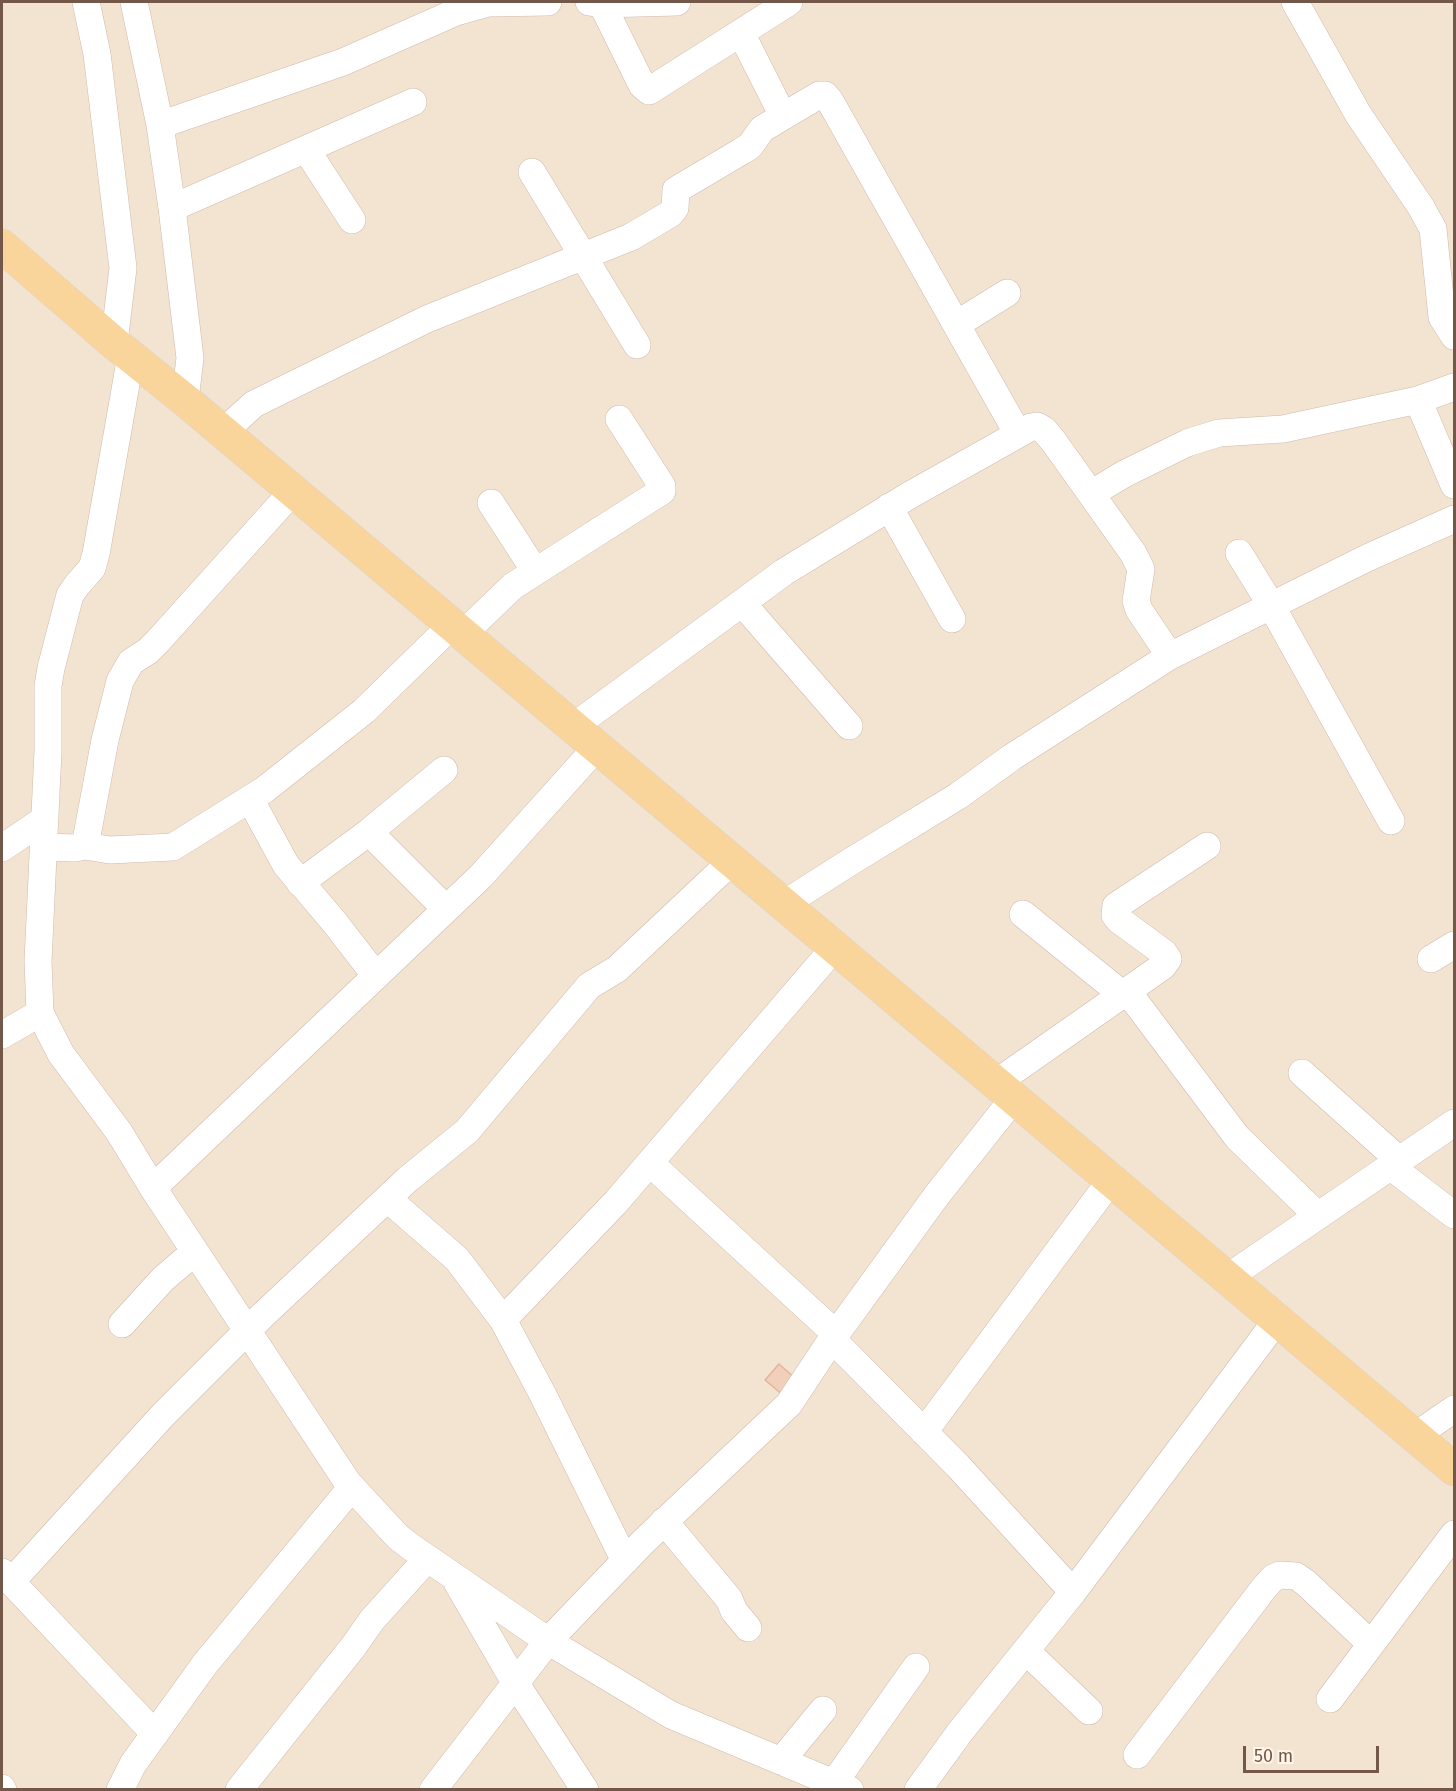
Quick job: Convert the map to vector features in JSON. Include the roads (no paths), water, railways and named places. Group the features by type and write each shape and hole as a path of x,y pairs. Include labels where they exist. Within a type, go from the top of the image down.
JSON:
{"main road":[{"path":"2,246 1455,1469"}],"street":[{"path":"64,847 45,819 48,686 70,595 92,568 94,561 123,349 123,268 97,54 86,2"},
{"path":"134,2 160,124 172,208 190,358 185,400"},
{"path":"160,124 343,62 456,12 489,3 548,2"},
{"path":"677,2 596,3 642,85 649,91 789,2"},
{"path":"1295,2 1358,114 1421,207 1433,229 1442,317 1455,336"},
{"path":"741,33 783,116"},
{"path":"223,432 254,404 417,324 631,237 670,214 675,208 675,190 750,146 762,129 819,95 825,95 1018,434"},
{"path":"172,208 413,102"},
{"path":"306,149 352,220"},
{"path":"532,172 638,345"},
{"path":"957,324 1006,293"},
{"path":"1091,494 1124,474 1186,443 1219,433 1283,429 1418,400 1455,387"},
{"path":"1418,400 1455,485"},
{"path":"64,847 110,850 173,847 264,790 364,711 457,629 513,586 662,490 662,486 619,419"},
{"path":"153,1188 481,876 585,737 742,603 784,572 889,507 1018,434 1036,426 1044,430 1137,561 1141,569 1136,601 1139,610 1170,656"},
{"path":"293,491 158,641 131,663 120,681 110,721 64,847 38,961 40,1013 61,1054 119,1132 247,1332 352,1487 398,1537 427,1559 548,1641 671,1715 842,1786 916,1667"},
{"path":"491,503 535,571"},
{"path":"889,507 952,619"},
{"path":"784,904 958,796 1021,751 1170,656 1367,558 1455,519"},
{"path":"1239,553 1271,605 1391,821"},
{"path":"742,603 849,726"},
{"path":"300,883 369,832 444,770"},
{"path":"250,799 286,865 376,976"},
{"path":"2,848 45,819"},
{"path":"369,832 446,909"},
{"path":"433,1790 548,1641 664,1521 789,1404 834,1337 937,1195 1005,1090 1125,993 1163,966 1168,959 1164,953 1119,920 1116,915 1116,906 1207,846"},
{"path":"155,1734 6,1577 263,1315 388,1198 467,1131 589,986 617,969 732,861"},
{"path":"1023,914 1125,993 1237,1137 1318,1216"},
{"path":"1431,959 1455,945"},
{"path":"503,1320 616,1202 835,947"},
{"path":"2,1035 40,1013"},
{"path":"1302,1073 1395,1163 1455,1215"},
{"path":"1227,1278 1455,1124"},
{"path":"650,1162 834,1337 958,1466 1073,1592"},
{"path":"924,1432 1110,1180"},
{"path":"388,1198 457,1259 503,1320 542,1393 625,1561"},
{"path":"122,1324 163,1279 197,1255"},
{"path":"918,1790 960,1732 1073,1592 1277,1320"},
{"path":"1415,1436 1455,1409"},
{"path":"120,1790 133,1764 205,1664 352,1487"},
{"path":"664,1521 729,1599 734,1611 748,1628"},
{"path":"1329,1699 1455,1534"},
{"path":"239,1790 372,1620 427,1559"},
{"path":"1137,1755 1273,1578 1280,1575 1296,1576 1371,1644"},
{"path":"455,1579 516,1684 585,1790"},
{"path":"1026,1651 1089,1711"},
{"path":"781,1761 823,1710"}]}
